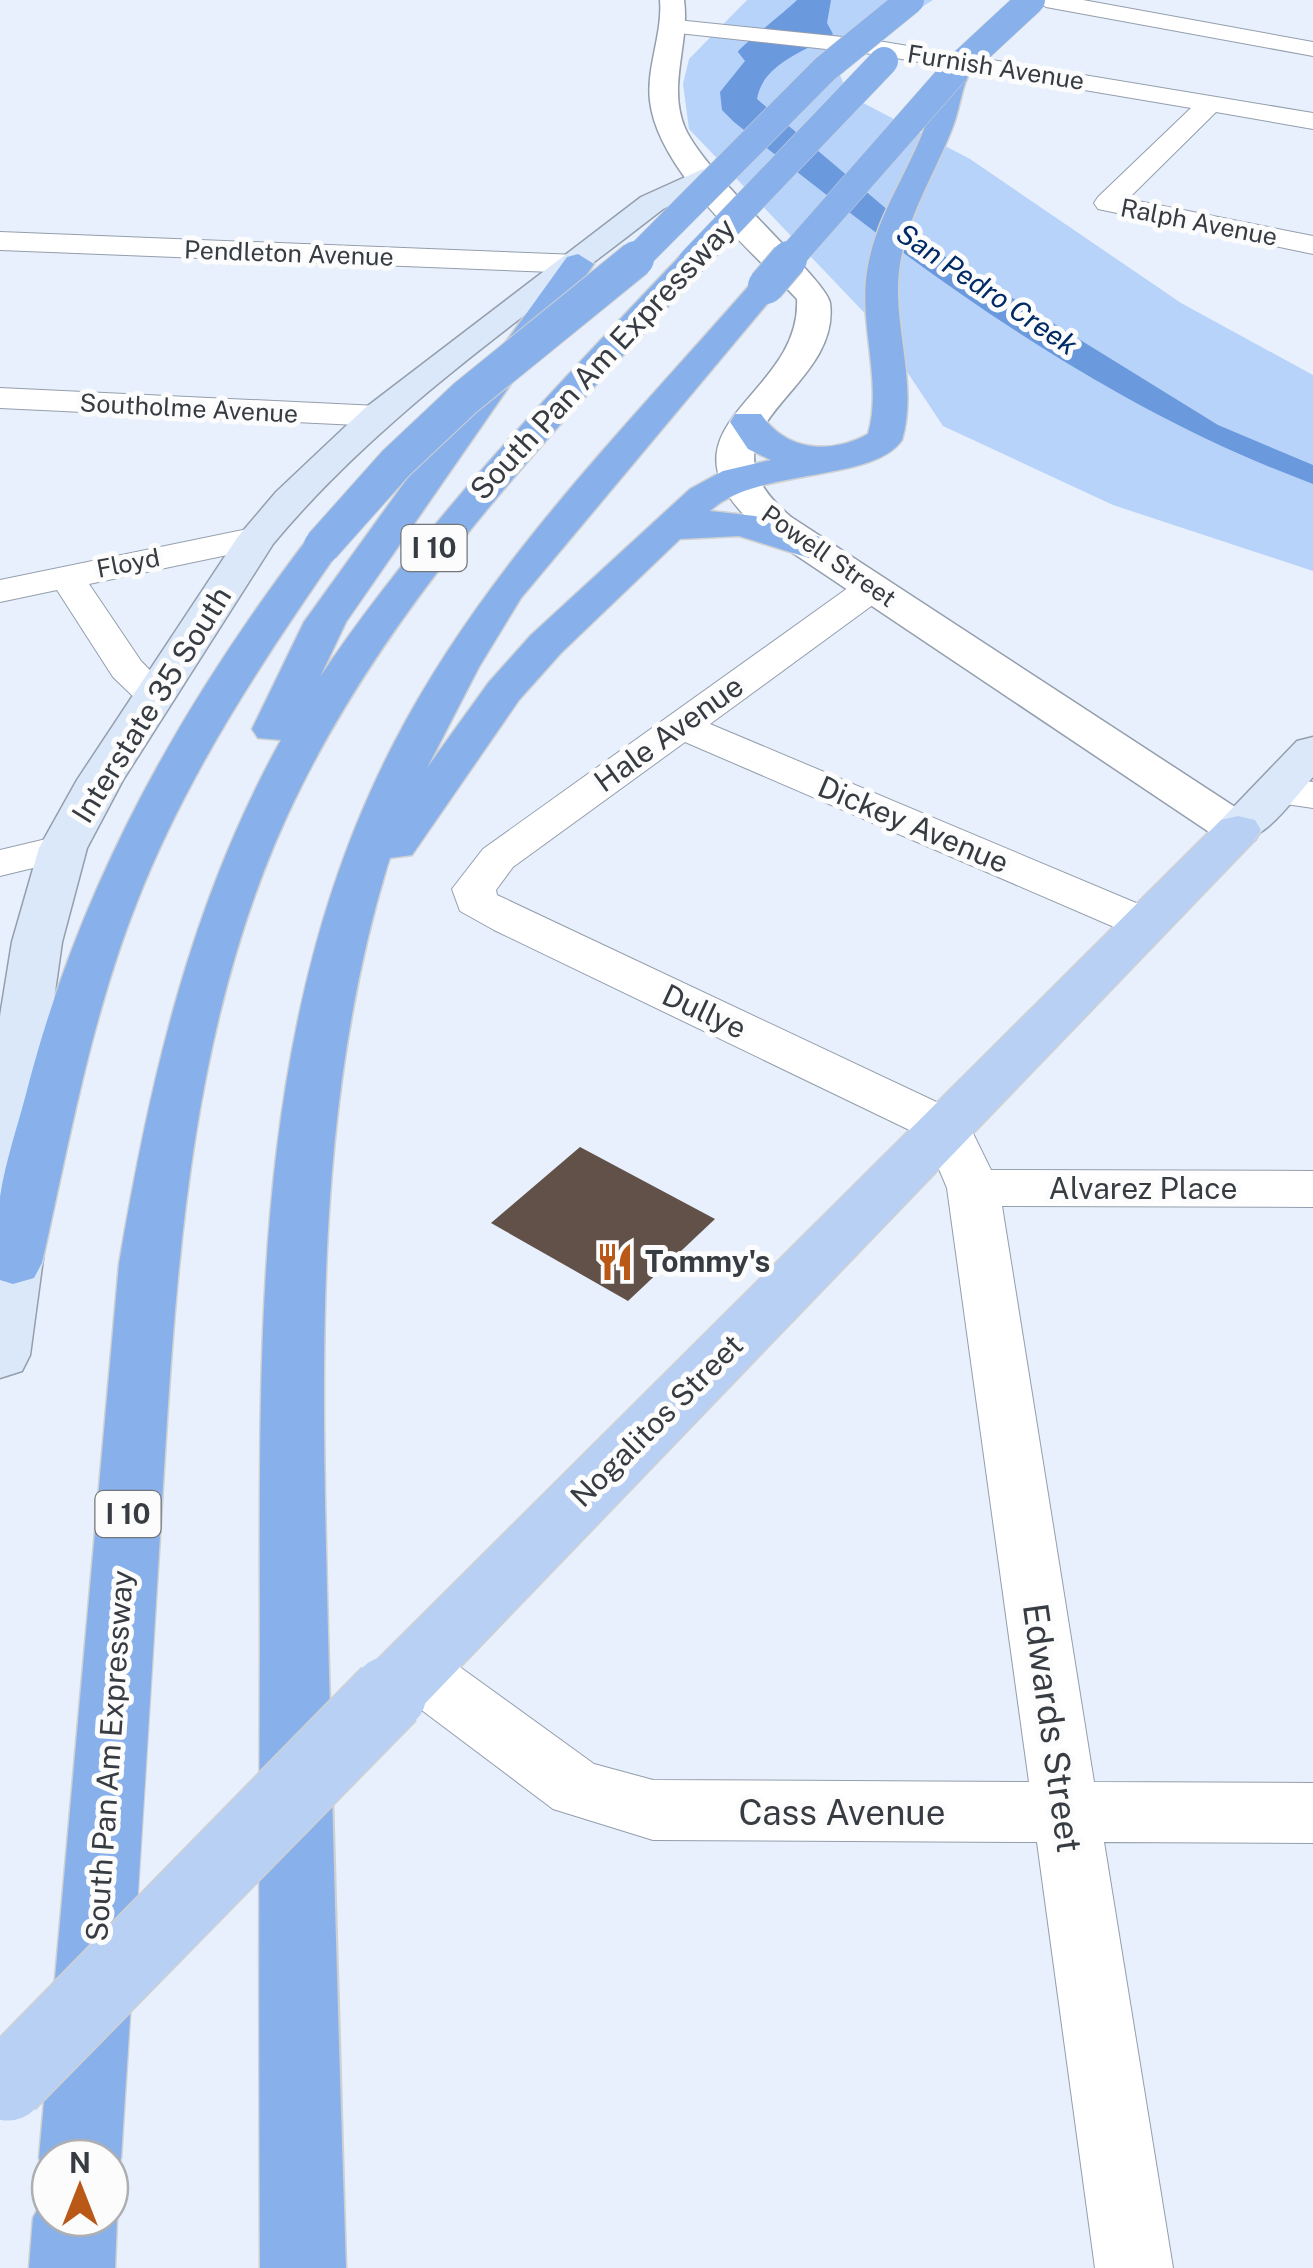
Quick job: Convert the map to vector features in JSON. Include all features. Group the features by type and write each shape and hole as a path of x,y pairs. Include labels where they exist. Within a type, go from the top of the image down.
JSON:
{"highway":[{"path":"13,1263 78,1001 111,906 151,816 203,719 260,628 322,546 396,464 465,398 628,267 847,48 910,0"},
{"name":"South Pan Am Expressway","path":"82,2138 148,1264 168,1136 204,986 238,880 330,694 388,608 501,465 940,0"},
{"path":"793,536 776,501 786,486 862,452 884,440 890,430 882,349 882,276 894,220 908,184 935,137 957,68 998,0"},
{"name":"I 10","path":"303,2268 293,1570 296,1270 311,1102 350,908 385,809 421,731 504,592 957,68 1040,1"},
{"path":"238,880 276,722 325,622 578,264"},
{"path":"748,422 754,436 772,451 826,456 862,452"},
{"path":"350,908 504,691 546,644 703,497 736,479 862,452"},
{"path":"664,532 702,520 734,521 793,536"},
{"path":"72,2268 74,2238"}],"main road":[{"name":"Interstate 35 South","path":"0,1355 25,1185 10,1056 64,848 154,695 256,538 336,452 578,264 624,250 681,204 703,178"},
{"name":"Nogalitos Street","path":"4,2087 1144,923 1275,805 1313,750"}],"street":[{"path":"1040,1 1313,49"},
{"name":"Furnish Avenue","path":"675,13 706,28 872,47 1313,121"},
{"name":"Powell Street","path":"675,13 662,87 671,131 703,178 813,297 819,317 810,344 748,422 735,454 736,479 793,536 872,588 1275,805"},
{"name":"Ralph Avenue","path":"1211,103 1108,203 1313,245"},
{"name":"Pendleton Avenue","path":"0,241 578,264"},
{"name":"Southolme Avenue","path":"0,398 378,416"},
{"name":"Floyd","path":"0,591 256,538"},
{"path":"65,576 127,669 154,695"},
{"name":"Hale Avenue","path":"474,888 498,858 872,588"},
{"name":"Dickey Avenue","path":"681,726 1144,923"},
{"path":"0,863 64,848"},
{"name":"Dullye","path":"474,888 476,902 510,920 946,1127"},
{"name":"Edwards Street","path":"946,1127 973,1188 1134,2268"},
{"name":"Alvarez Place","path":"973,1188 1313,1189"},
{"name":"Cass Avenue","path":"401,1681 576,1788 653,1810 1313,1813"}],"shaded area":[{"path":"747,0 933,0 886,30 840,75 848,95 970,159 1181,303 1313,375 1313,571 1113,505 943,426 876,325 689,129 683,84 689,59"}],"water":[{"name":"San Pedro Creek","path":"797,0 831,0 827,23 833,34 776,67 767,76 757,99 936,251 1218,425 1313,465 1313,484 1156,414 1009,327 870,228 734,122 722,110 720,92 745,61 738,52"}],"building":[{"name":"Tommy's","path":"580,1147 715,1219 628,1301 491,1223"}],"place":[{"name":"Tommy's","path":"615,1262"}]}
